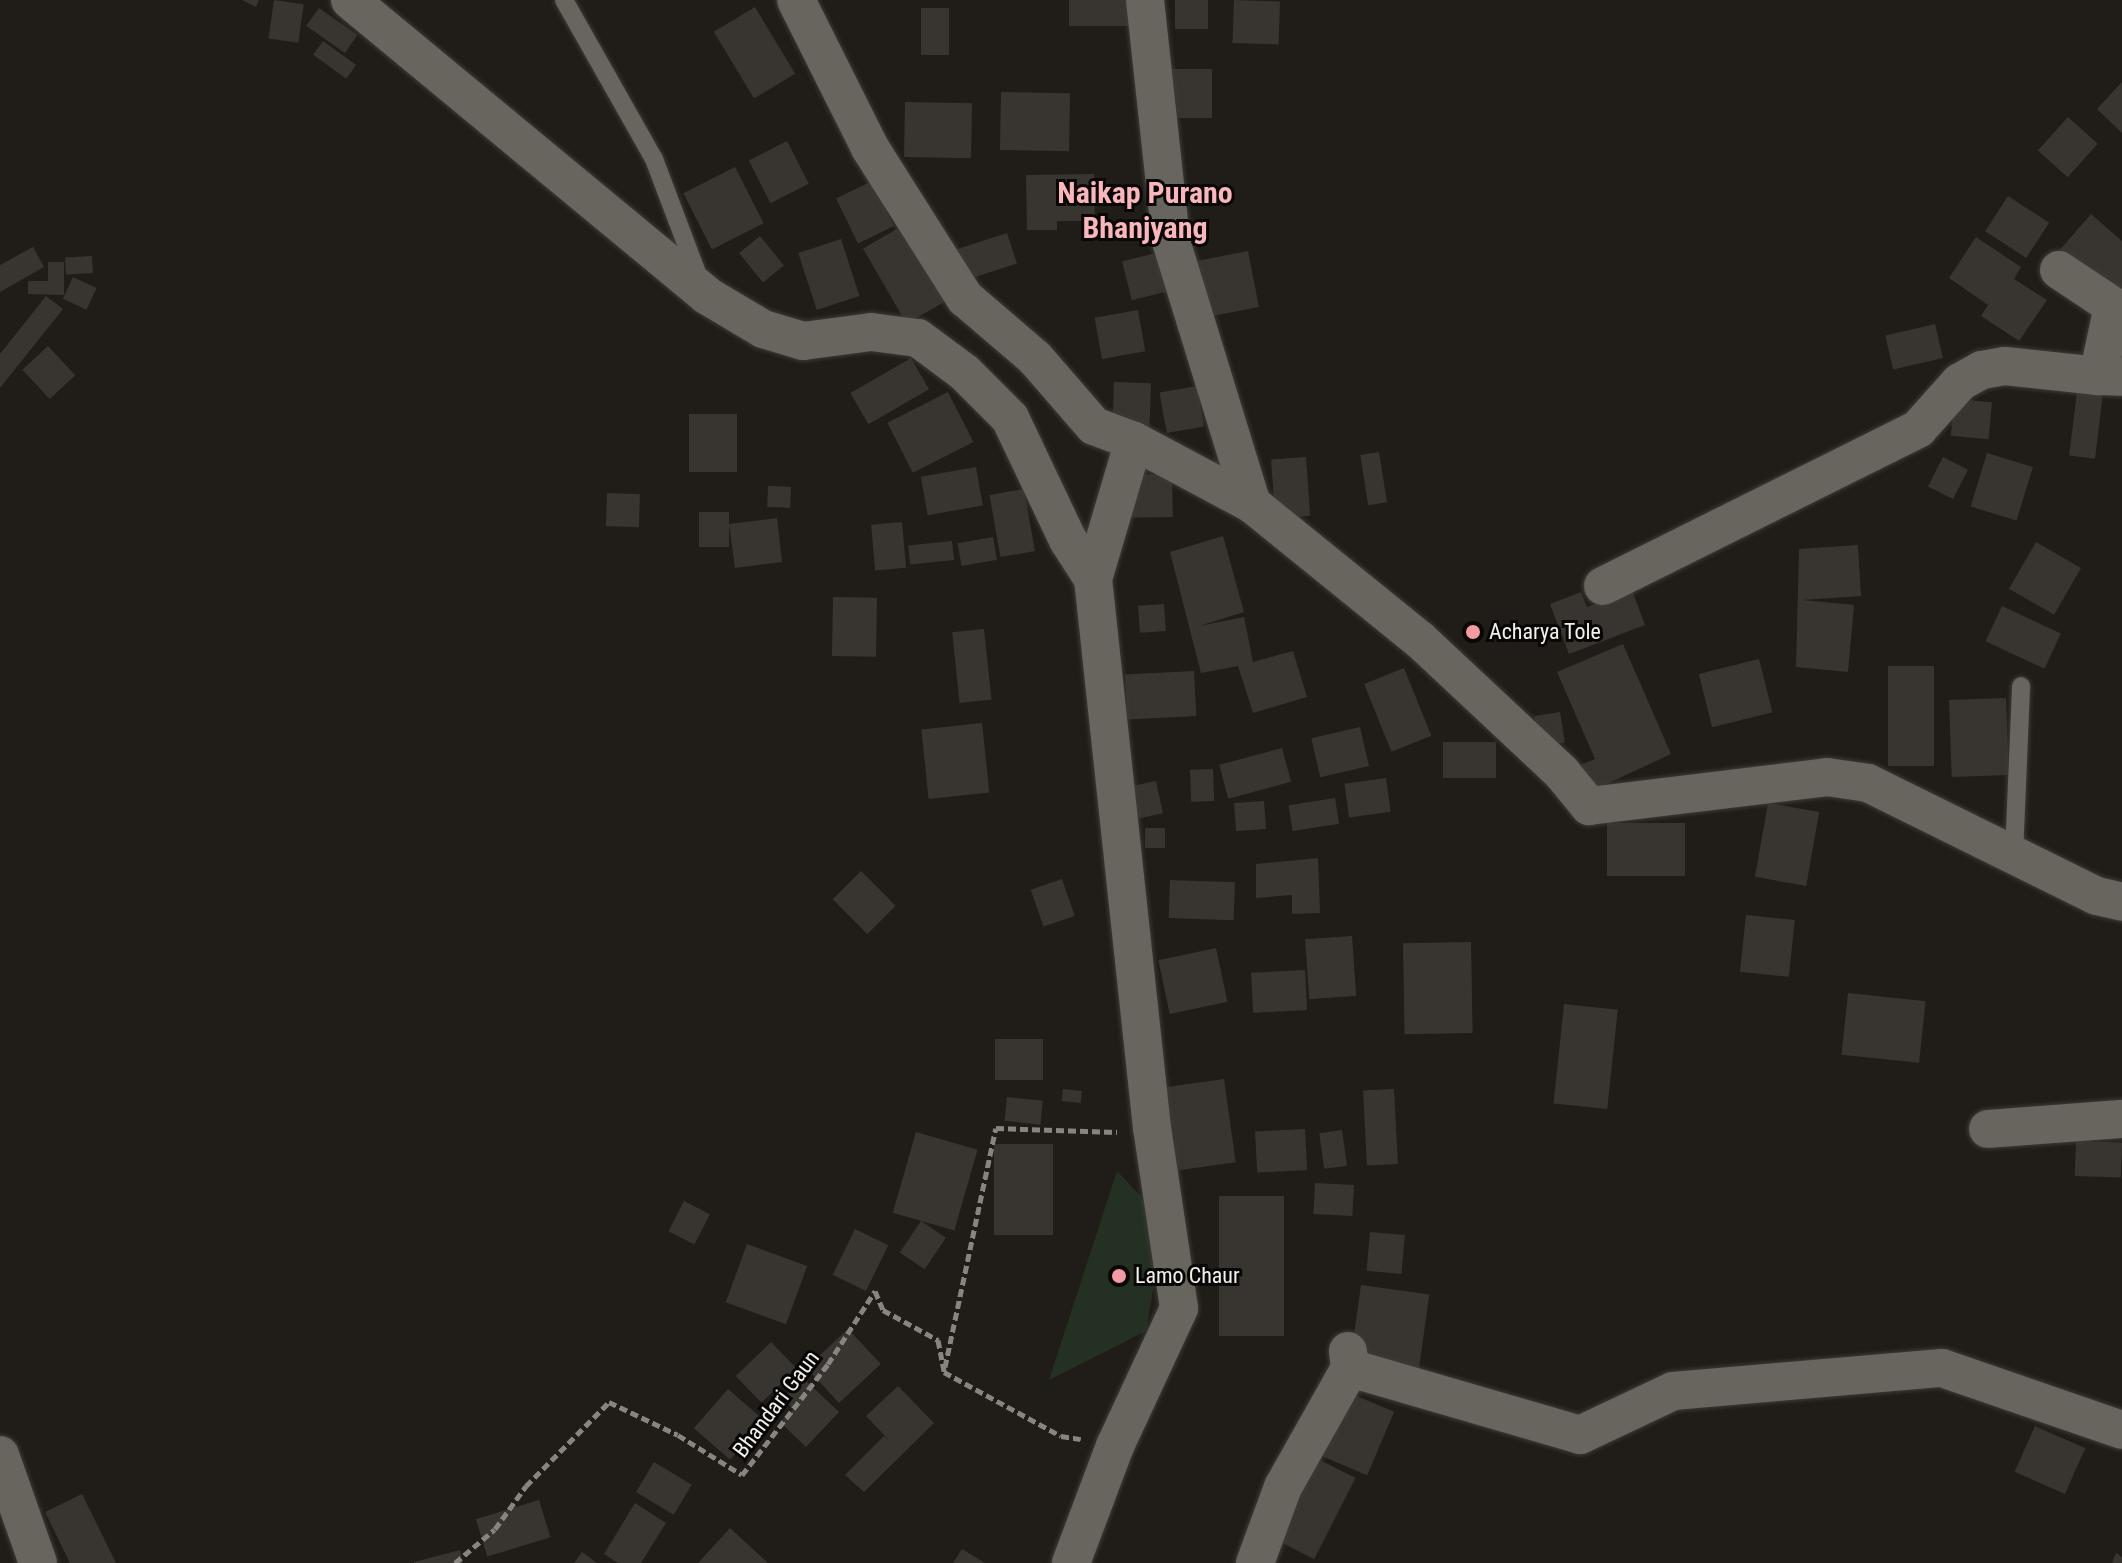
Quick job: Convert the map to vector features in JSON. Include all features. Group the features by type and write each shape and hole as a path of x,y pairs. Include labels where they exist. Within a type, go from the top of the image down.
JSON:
{"street":[{"path":"350,0 706,295 763,329 803,341 871,332 918,338 964,372 1010,418 1093,579 1152,1128 1179,1308 1115,1446 1071,1563"},
{"path":"796,0 870,148 965,298 1035,358 1094,426 1134,441 1252,504 1419,639 1562,773 1589,806 1827,777 1868,783 2097,896 2122,902"},
{"path":"1145,0 1171,241 1252,504"},
{"path":"1603,586 1918,429 1960,382 1982,370 2005,366 2110,376 2113,306 2059,270"},
{"path":"1093,579 1134,441"},
{"path":"1988,1129 2122,1119"},
{"path":"1255,1563 1283,1487 1349,1360 1580,1435 1673,1391 1942,1368 2122,1430"},
{"path":"0,1455 38,1563"}],"lane":[{"path":"564,0 654,159 706,295"},
{"path":"2014,855 2021,686"}],"path":[{"path":"1115,1446 1061,1436 944,1372 996,1128 1134,1132 1152,1128"},
{"name":"Bhandari Gaun","path":"455,1563 495,1529 526,1486 609,1402 678,1435 742,1475 828,1364 875,1291 883,1310 938,1340 944,1372"}],"green space":[{"name":"Lamo Chaur","path":"1117,1171 1165,1222 1146,1331 1049,1380"}],"building":[{"path":"242,0 259,0 256,7"},
{"path":"274,0 304,4 298,43 269,39"},
{"path":"1069,0 1139,0 1139,26 1069,26"},
{"path":"1175,0 1208,0 1208,29 1175,29"},
{"path":"1234,0 1280,2 1278,45 1232,43"},
{"path":"755,7 795,74 754,99 714,32"},
{"path":"319,8 358,35 345,53 306,26"},
{"path":"921,8 949,8 949,55 921,55"},
{"path":"323,41 356,65 346,79 313,55"},
{"path":"1161,69 1212,69 1212,118 1161,118"},
{"path":"2122,82 2122,133 2097,109"},
{"path":"1001,92 1070,93 1069,151 1000,150"},
{"path":"905,102 972,103 971,158 904,157"},
{"path":"2068,117 2098,144 2068,177 2038,150"},
{"path":"787,141 809,184 770,203 749,161"},
{"path":"735,167 764,223 712,249 683,193"},
{"path":"1094,174 1095,221 1057,221 1057,230 1027,230 1026,175"},
{"path":"872,181 894,226 858,243 836,199"},
{"path":"2008,196 2049,223 2026,258 1985,231"},
{"path":"2091,214 2122,241 2122,289 2058,252"},
{"path":"902,226 946,301 907,324 863,248"},
{"path":"1007,233 1017,263 963,281 953,251"},
{"path":"760,236 784,266 763,283 739,253"},
{"path":"1976,237 2021,267 2014,279 2047,300 2019,341 1981,316 1988,305 1949,278"},
{"path":"841,239 860,296 817,310 798,253"},
{"path":"33,247 44,267 0,292 0,265"},
{"path":"1248,251 1259,307 1203,318 1192,262"},
{"path":"1160,252 1170,291 1132,300 1122,261"},
{"path":"92,256 93,273 66,274 65,257"},
{"path":"48,262 64,262 64,295 28,294 28,281 48,281"},
{"path":"73,277 97,288 86,310 63,299"},
{"path":"46,296 63,309 0,388 0,354"},
{"path":"1138,310 1145,351 1102,359 1095,318"},
{"path":"1935,324 1943,358 1893,370 1885,335"},
{"path":"48,346 75,375 50,399 22,370"},
{"path":"911,358 929,389 868,424 850,393"},
{"path":"1114,382 1151,383 1149,429 1112,428"},
{"path":"1197,386 1204,426 1167,433 1160,393"},
{"path":"948,392 973,442 913,473 887,423"},
{"path":"2077,392 2103,395 2095,459 2069,456"},
{"path":"1954,399 1992,402 1989,439 1951,436"},
{"path":"689,414 737,414 737,472 689,472"},
{"path":"1379,452 1387,502 1368,505 1360,455"},
{"path":"1987,453 2033,467 2017,521 1971,507"},
{"path":"1306,457 1310,516 1275,518 1271,459"},
{"path":"1943,457 1968,470 1953,499 1928,486"},
{"path":"976,467 983,505 928,515 921,477"},
{"path":"1172,474 1173,517 1130,518 1129,475"},
{"path":"768,486 791,487 790,508 767,507"},
{"path":"1024,489 1035,551 1000,557 990,495"},
{"path":"607,493 640,494 639,527 606,526"},
{"path":"699,512 729,512 729,547 699,547"},
{"path":"777,518 782,562 735,568 729,524"},
{"path":"902,522 906,568 875,571 871,525"},
{"path":"1223,536 1244,612 1199,626 1244,617 1253,662 1293,651 1307,697 1253,713 1238,666 1201,673 1170,552"},
{"path":"993,537 997,560 962,566 958,543"},
{"path":"952,541 954,560 910,564 908,546"},
{"path":"2036,542 2081,568 2054,615 2009,589"},
{"path":"1858,545 1861,596 1802,600 1854,605 1848,672 1796,667 1799,549"},
{"path":"1632,590 1645,625 1569,654 1550,604 1581,592 1587,607"},
{"path":"833,597 877,598 876,657 832,656"},
{"path":"1164,604 1166,631 1140,633 1138,606"},
{"path":"2002,606 2061,633 2044,669 1986,641"},
{"path":"984,629 991,700 960,703 952,632"},
{"path":"1623,644 1671,754 1583,795 1572,768 1595,759 1557,672"},
{"path":"1759,659 1772,712 1712,727 1699,674"},
{"path":"1888,666 1934,666 1934,766 1888,766"},
{"path":"1404,668 1431,736 1391,752 1364,684"},
{"path":"1194,671 1196,716 1127,720 1125,675"},
{"path":"2006,698 2009,775 1952,777 1949,700"},
{"path":"1560,712 1565,743 1539,747 1534,716"},
{"path":"982,723 989,793 929,799 921,729"},
{"path":"1360,727 1369,766 1320,777 1311,738"},
{"path":"1443,742 1496,742 1496,778 1443,778"},
{"path":"1282,748 1291,782 1228,799 1219,765"},
{"path":"1213,769 1214,801 1191,802 1190,770"},
{"path":"1386,778 1391,812 1349,818 1344,784"},
{"path":"1156,781 1163,813 1133,820 1126,787"},
{"path":"1335,798 1339,824 1293,831 1289,805"},
{"path":"1264,801 1266,829 1236,831 1234,803"},
{"path":"1768,803 1819,812 1806,886 1755,877"},
{"path":"1607,823 1685,823 1685,876 1607,876"},
{"path":"1145,828 1165,828 1165,848 1145,848"},
{"path":"1318,858 1320,913 1292,914 1292,895 1256,898 1256,864"},
{"path":"861,871 896,906 867,934 833,899"},
{"path":"1062,879 1075,916 1043,927 1031,890"},
{"path":"1170,880 1235,882 1234,920 1169,918"},
{"path":"1746,915 1795,920 1789,977 1740,972"},
{"path":"1352,936 1356,996 1309,999 1305,939"},
{"path":"1471,942 1473,1033 1405,1034 1403,943"},
{"path":"1216,948 1227,1002 1170,1014 1158,960"},
{"path":"1305,970 1307,1010 1253,1013 1251,973"},
{"path":"1848,993 1926,1001 1919,1063 1842,1055"},
{"path":"1564,1004 1618,1010 1607,1109 1554,1103"},
{"path":"995,1039 1043,1039 1043,1080 995,1080"},
{"path":"1224,1079 1236,1162 1164,1172 1153,1089"},
{"path":"1063,1089 1082,1091 1081,1103 1062,1101"},
{"path":"1394,1089 1398,1164 1367,1166 1363,1091"},
{"path":"1007,1097 1043,1101 1040,1125 1004,1121"},
{"path":"1305,1129 1307,1170 1257,1173 1255,1132"},
{"path":"1342,1130 1347,1166 1324,1169 1319,1133"},
{"path":"916,1132 978,1150 954,1230 893,1213"},
{"path":"2076,1141 2122,1143 2121,1178 2075,1176"},
{"path":"994,1144 1053,1144 1053,1235 994,1235"},
{"path":"1315,1183 1354,1185 1352,1216 1313,1214"},
{"path":"1219,1196 1284,1196 1284,1336 1219,1336"},
{"path":"684,1201 710,1214 694,1244 669,1231"},
{"path":"921,1221 946,1238 925,1269 900,1253"},
{"path":"855,1229 888,1245 866,1291 833,1275"},
{"path":"1370,1232 1405,1235 1401,1274 1367,1271"},
{"path":"747,1244 807,1266 786,1324 726,1302"},
{"path":"1361,1285 1429,1295 1418,1378 1349,1368"},
{"path":"848,1329 881,1364 839,1403 806,1368"},
{"path":"771,1342 797,1369 761,1403 736,1376"},
{"path":"803,1378 839,1412 806,1447 780,1422 793,1409 783,1399"},
{"path":"898,1386 934,1423 864,1492 845,1475 884,1436 891,1442 866,1416"},
{"path":"1338,1388 1394,1412 1367,1475 1311,1452"},
{"path":"728,1389 764,1420 730,1460 694,1428"},
{"path":"2035,1426 2085,1448 2065,1494 2015,1472"},
{"path":"1318,1459 1355,1478 1314,1559 1277,1540"},
{"path":"654,1462 692,1485 674,1515 636,1492"},
{"path":"82,1494 116,1563 70,1563 45,1512"},
{"path":"539,1500 550,1537 487,1557 476,1519"},
{"path":"635,1503 666,1523 641,1563 618,1563 604,1554"},
{"path":"730,1528 768,1563 698,1563"},
{"path":"962,1549 985,1563 953,1563"},
{"path":"460,1550 463,1563 414,1563 414,1562"},
{"path":"582,1552 597,1563 574,1563"},
{"path":"2116,1553 2122,1557 2122,1563 2112,1563"}],"place":[{"name":"Acharya Tole","path":"1473,632"},
{"name":"Lamo Chaur","path":"1119,1276"}],"district":[{"name":"Naikap Purano Bhanjyang","path":"1145,210"}]}
